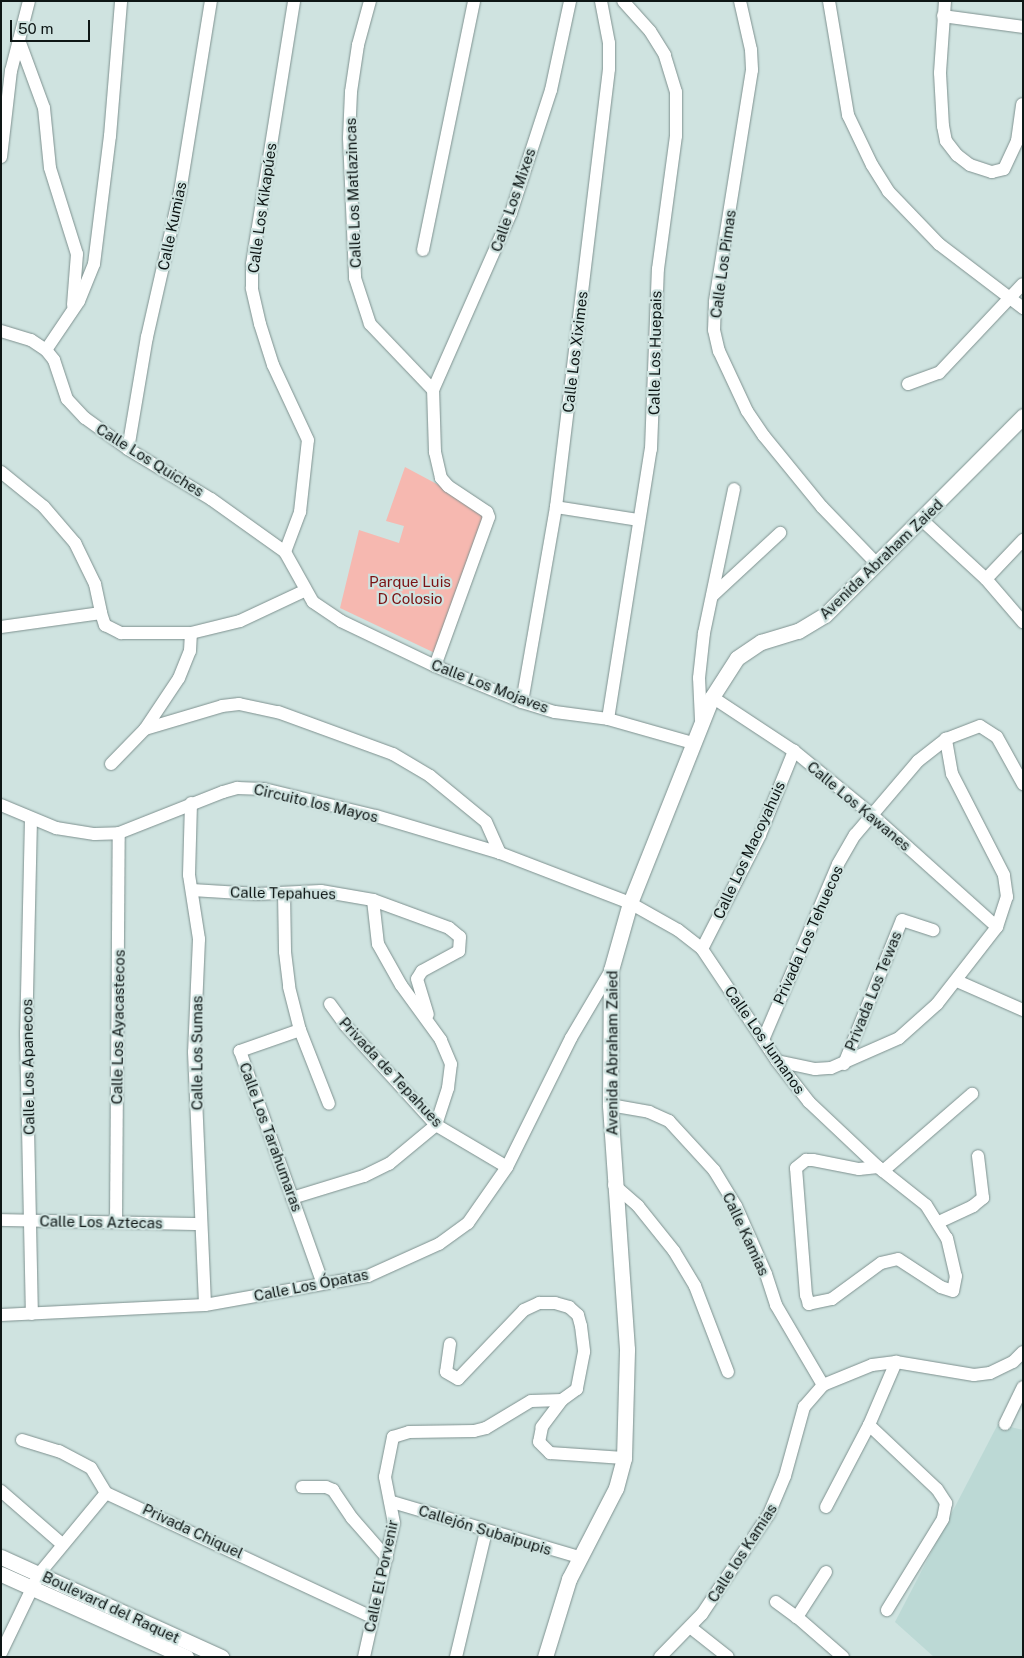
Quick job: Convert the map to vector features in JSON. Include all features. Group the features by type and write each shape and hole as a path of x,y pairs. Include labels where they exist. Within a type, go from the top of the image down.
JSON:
{"street":[{"path":"1,157 11,71 29,1"},
{"path":"1,332 31,340 46,350 72,311 94,264 110,136 120,1"},
{"name":"Calle Kumias","path":"128,449 147,338 180,192 211,1"},
{"name":"Calle Los Kikapúes","path":"285,552 300,512 308,440 273,365 260,324 252,288 252,264 294,1"},
{"name":"Calle Los Matlazincas","path":"370,1 358,45 351,101 355,278 370,324 433,390"},
{"path":"423,250 474,1"},
{"name":"Calle Los Mixes","path":"433,390 511,214 551,90 570,1"},
{"name":"Calle Los Xiximes","path":"522,702 556,507 609,69 609,43 601,1"},
{"name":"Calle Los Huepais","path":"608,719 654,414 654,318 676,136 676,92 665,55 650,31 623,1"},
{"name":"Calle Los Pimas","path":"740,1 751,50 752,70 715,302 714,330 719,351 743,403 764,436 822,507 877,564"},
{"path":"829,1 842,92 857,138 872,165 913,219 938,244 1023,308"},
{"path":"945,1 940,73 943,126 946,141 957,155 986,170 1004,169 1017,141 1022,104"},
{"path":"943,16 1023,27"},
{"path":"19,40 44,108 50,168 66,212 77,254 72,311"},
{"path":"908,384 939,373 1023,284"},
{"name":"Calle Los Quiches","path":"46,350 54,360 67,399 75,410 128,449 211,499 285,552 304,591"},
{"path":"433,390 434,452 441,478 448,486 487,512 489,518 435,666"},
{"name":"Avenida Abraham Zaied","path":"545,1657 579,1558 616,1488 624,1458 627,1349 624,1269 614,1185 610,1105 611,970 630,903 692,743 712,697 737,658 761,642 814,624 922,520 1023,416"},
{"path":"1,472 44,507 75,543 95,584 105,625 121,633 191,633 240,621 304,591"},
{"path":"701,723 699,678 712,596 734,489"},
{"path":"556,507 638,520"},
{"path":"922,520 986,579 1023,622"},
{"path":"712,596 780,533"},
{"path":"986,579 1023,540"},
{"name":"Calle Los Mojaves","path":"304,591 313,602 341,620 435,666 522,702 555,712 608,719 692,743"},
{"path":"1,628 101,613"},
{"path":"111,764 145,729 187,663 191,633"},
{"name":"Calle Los Kawanes","path":"712,697 794,751 871,814 996,927"},
{"path":"145,729 222,706 239,704 278,712 392,754 430,776 486,822 500,853"},
{"name":"Privada Los Tehuecos","path":"762,1040 824,891 855,835 918,761 946,740 975,727 986,728 997,737 1023,784"},
{"path":"777,1061 815,1069 844,1064 899,1038 937,1004 957,981 996,927 1007,897 1004,875 952,774 946,740"},
{"name":"Calle Los Macoyahuis","path":"702,949 760,835 794,751"},
{"name":"Circuito los Mayos","path":"1,805 32,819 75,832 119,833 191,803 237,788 264,789 376,816 500,853 630,903"},
{"name":"Calle Los Sumas","path":"191,803 188,859 199,953 194,1052 205,1305"},
{"name":"Calle Los Apanecos","path":"32,819 26,1032 32,1314"},
{"name":"Calle Los Ayacastecos","path":"116,1222 119,833"},
{"name":"Calle Tepahues","path":"192,890 240,894 322,891 373,900 438,923 460,938 461,944 456,955 422,971 417,979 421,1000 451,1064 451,1078 436,1125"},
{"path":"284,893 286,972 300,1030 329,1104"},
{"name":"Calle Tepahues","path":"373,900 378,944 401,985 434,1030"},
{"name":"Calle Los Jumanos","path":"630,903 683,933 702,949 762,1040 810,1102 880,1169 926,1205 948,1238 955,1268 956,1285 953,1291 941,1287 898,1259 881,1263 832,1299 815,1305 808,1303 796,1168 806,1160 813,1160 859,1169 880,1169"},
{"name":"Privada Los Tewas","path":"844,1064 902,920 932,930"},
{"name":"Calle Los Ópatas","path":"1,1315 205,1305 368,1276 438,1244 468,1223 508,1167 571,1038 611,970"},
{"path":"957,981 1023,1010"},
{"name":"Privada de Tepahues","path":"330,1004 345,1024 436,1125 508,1167"},
{"name":"Calle Los Tarahumaras","path":"300,1030 240,1051 323,1284"},
{"path":"880,1169 972,1094"},
{"name":"Calle Kamias","path":"610,1105 649,1112 669,1121 714,1170 736,1206 766,1274 776,1305 824,1385"},
{"path":"292,1198 364,1176 389,1164 436,1125"},
{"path":"939,1222 973,1206 983,1198 978,1156"},
{"path":"614,1185 638,1206 674,1251 699,1294 728,1372"},
{"name":"Calle Los Aztecas","path":"1,1220 200,1224"},
{"path":"450,1344 446,1372 458,1379 524,1310 538,1303 555,1302 569,1308 578,1315 584,1352 577,1389 562,1400 539,1434 544,1448 556,1454 624,1458"},
{"name":"Calle los Kamias","path":"660,1657 690,1626 726,1582 770,1514 785,1476 804,1407 824,1385 872,1365 896,1362 974,1375 1004,1368 1023,1352"},
{"path":"826,1507 869,1425 896,1362"},
{"path":"1005,1424 1023,1387"},
{"name":"Calle El Porvenir","path":"364,1657 394,1523 392,1502 385,1477 393,1437 409,1432 474,1431 486,1428 531,1401 562,1400"},
{"path":"869,1425 938,1489 946,1503 943,1518 888,1610"},
{"path":"1,1653 39,1574 106,1493 91,1468 59,1451 22,1440"},
{"path":"302,1487 326,1487 333,1490 352,1518 387,1558"},
{"path":"1,1491 62,1544"},
{"name":"Privada Chiquel","path":"106,1493 372,1618"},
{"name":"Callejón Subaipupis","path":"392,1502 579,1558"},
{"path":"456,1657 486,1531"},
{"name":"Boulevard del Raquet","path":"1,1557 221,1657"},
{"path":"797,1618 826,1572"},
{"name":"Boulevard del Raquet","path":"1,1574 186,1657"},
{"path":"776,1602 843,1657"},
{"path":"690,1626 728,1657"}],"shaded area":[{"path":"998,1424 1023,1430 1023,1657 934,1657 895,1622"}],"green space":[{"name":"Parque Luis D Colosio","path":"405,467 448,490 485,517 437,654 340,608 359,530 399,543 404,526 386,521"}]}
